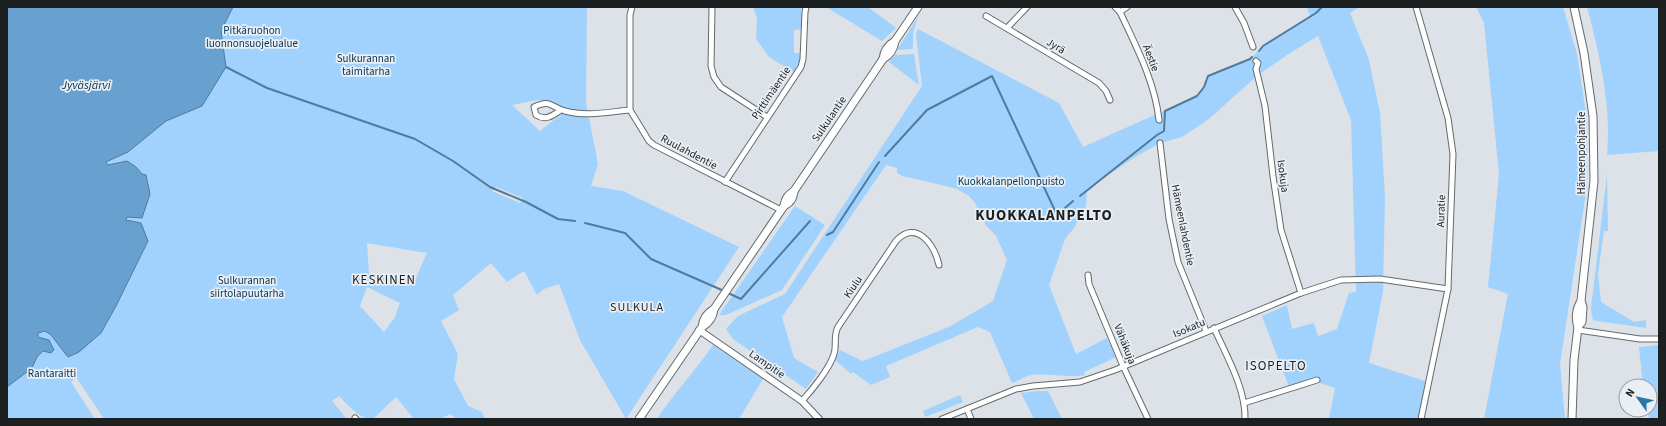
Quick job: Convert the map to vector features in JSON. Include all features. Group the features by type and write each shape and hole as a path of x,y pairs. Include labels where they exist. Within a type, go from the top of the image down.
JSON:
{"main road":[{"name":"Sulkulantie","path":"639,419 701,328 713,316 714,310 723,295 783,208 785,200 789,194 794,191 883,59 887,48 895,41 918,7"},
{"name":"Hämeenpohjantie","path":"1572,419 1572,383 1578,329 1576,322 1578,306 1581,301 1594,181 1593,116 1584,53 1574,7"}],"street":[{"path":"561,110 550,118 541,118 536,115 534,107 549,103 561,110 578,114 630,110 630,15 632,7"},
{"path":"712,7 711,66 714,77 721,87 767,117"},
{"name":"Pirttimäentie","path":"725,182 801,67 803,59 804,12 806,7"},
{"path":"1007,28 1027,7"},
{"name":"Äestie","path":"1115,7 1120,12 1140,54 1157,104 1159,120"},
{"path":"1120,12 1127,7"},
{"path":"1235,7 1244,23 1254,47"},
{"name":"Auratie","path":"1416,7 1448,118 1453,154 1448,289 1422,419"},
{"name":"Jyrä","path":"986,16 1099,83 1106,91 1110,100"},
{"name":"Isokuja","path":"1256,61 1258,63 1256,69 1265,106 1281,230 1301,292"},
{"name":"Ruulahdentie","path":"630,110 649,141 654,145 725,182 783,208"},
{"name":"Hämeenlahdentie","path":"1160,143 1169,219 1178,262 1206,331"},
{"name":"Kiulu","path":"802,401 831,361 834,354 835,332 901,235 910,233 924,237 933,248 939,265"},
{"name":"Vähäkuja","path":"1088,275 1089,284 1123,366 1148,419"},
{"name":"Isokatu","path":"942,419 1016,389 1032,386 1080,382 1123,366 1301,292 1341,280 1380,279 1448,289"},
{"name":"Lampitie","path":"701,328 802,401 819,419"},
{"path":"1214,328 1240,388 1244,403 1245,419"},
{"path":"1578,329 1640,338 1659,339"},
{"path":"1244,403 1317,380"},
{"path":"967,409 971,419"}],"green space":[{"path":"102,7 587,7 586,102 598,164 591,186 623,191 739,247 626,419 580,340 559,284 544,289 537,295 524,271 507,282 491,263 453,295 459,310 441,321 458,354 454,379 468,406 482,412 485,419 457,419 450,414 440,419 414,419 396,397 373,419 363,417 354,411 339,396 332,401 347,419 104,419 76,377 71,382 95,419 7,419 7,331 126,220 142,175 136,167 127,161 108,165 106,162 127,152","holes":["537,100 555,103 561,106 561,116 540,131 512,105","496,187 523,198 520,203 492,191","367,243 427,253 413,285 369,274","367,287 400,303 395,317 384,332 360,306"]},
{"path":"753,7 801,7 802,29 794,30 794,53 801,53 800,60 794,72 769,57 756,39 757,18"},
{"path":"826,7 868,7 896,28 882,41"},
{"name":"Kuokkalanpellonpuisto","path":"1307,7 1359,7 1350,13 1369,60 1380,113 1385,197 1383,292 1369,363 1425,381 1419,419 1329,419 1335,388 1320,383 1318,376 1289,387 1262,316 1287,305 1292,329 1314,323 1318,336 1337,329 1349,293 1356,292 1351,120 1318,36 1258,75 1209,119 1182,137 1160,143 1135,157 1087,189 1086,206 1074,228 1065,239 1049,285 1076,354 1107,338 1116,357 1084,372 1085,375 1032,375 1012,383 990,332 978,327 886,366 890,377 871,385 853,372 851,374 835,360 840,350 863,361 949,327 993,301 1007,260 996,236 985,224 975,203 969,196 957,189 902,176 897,173 897,168 886,165 782,317 794,358 818,372 806,389 733,339 726,329 738,316 785,294 922,86 916,34 918,29 1059,103 1083,147 1197,96 1204,87 1208,76 1250,59 1263,46 1310,17"},
{"path":"1476,7 1563,7 1577,54 1587,120 1587,186 1560,364 1565,419 1484,419 1508,294 1488,287 1499,174 1484,23"},
{"path":"1587,7 1659,7 1659,151 1607,155 1608,118 1606,99 1600,61"},
{"path":"918,17 913,33 913,49 897,50"},
{"path":"914,54 919,85 889,62 894,55"},
{"path":"1607,175 1608,231 1604,231 1598,274 1601,302 1634,322 1646,320 1646,328 1593,320 1591,308"},
{"path":"795,206 825,225 782,290 726,315 719,315"},
{"path":"713,345 763,379 739,419 657,419 699,363"},
{"path":"1659,345 1659,419 1649,418 1658,418 1658,378 1642,378 1639,347"},
{"path":"1048,391 1062,419 1034,419 1021,393"},
{"path":"960,395 963,402 925,417 923,411"}],"water":[{"name":"Jyväsjärvi","path":"7,7 233,7 221,31 226,67 202,106 166,121 128,152 106,162 108,165 127,161 136,167 142,174 146,175 150,194 142,218 127,217 126,220 141,223 148,241 101,333 79,352 68,357 51,335 45,331 38,333 38,337 49,340 54,350 51,353 43,351 37,357 32,368 7,387"}],"waterway":[{"path":"1259,51 1263,46 1316,13 1322,7"},
{"path":"1080,196 1164,131 1165,111 1197,96 1204,87 1208,76 1252,57"},
{"path":"226,67 267,88 415,139 453,161 490,187 526,202 558,219 575,221"},
{"path":"885,156 927,110 992,76 1057,215 1073,201"},
{"path":"827,235 833,232 879,162"},
{"path":"728,293 741,299 810,221"},
{"path":"585,223 625,233 651,259 724,291"}],"district":[{"name":"KUOKKALANPELTO","path":"1044,215"},
{"name":"KESKINEN","path":"384,280"},
{"name":"SULKULA","path":"637,307"},
{"name":"ISOPELTO","path":"1276,366"}],"park label":[{"name":"Pitkäruohon luonnonsuojelualue","path":"252,36"},
{"name":"Sulkurannan taimitarha","path":"366,64"},
{"name":"Sulkurannan siirtolapuutarha","path":"247,286"},
{"name":"Rantaraitti","path":"52,373"}]}
